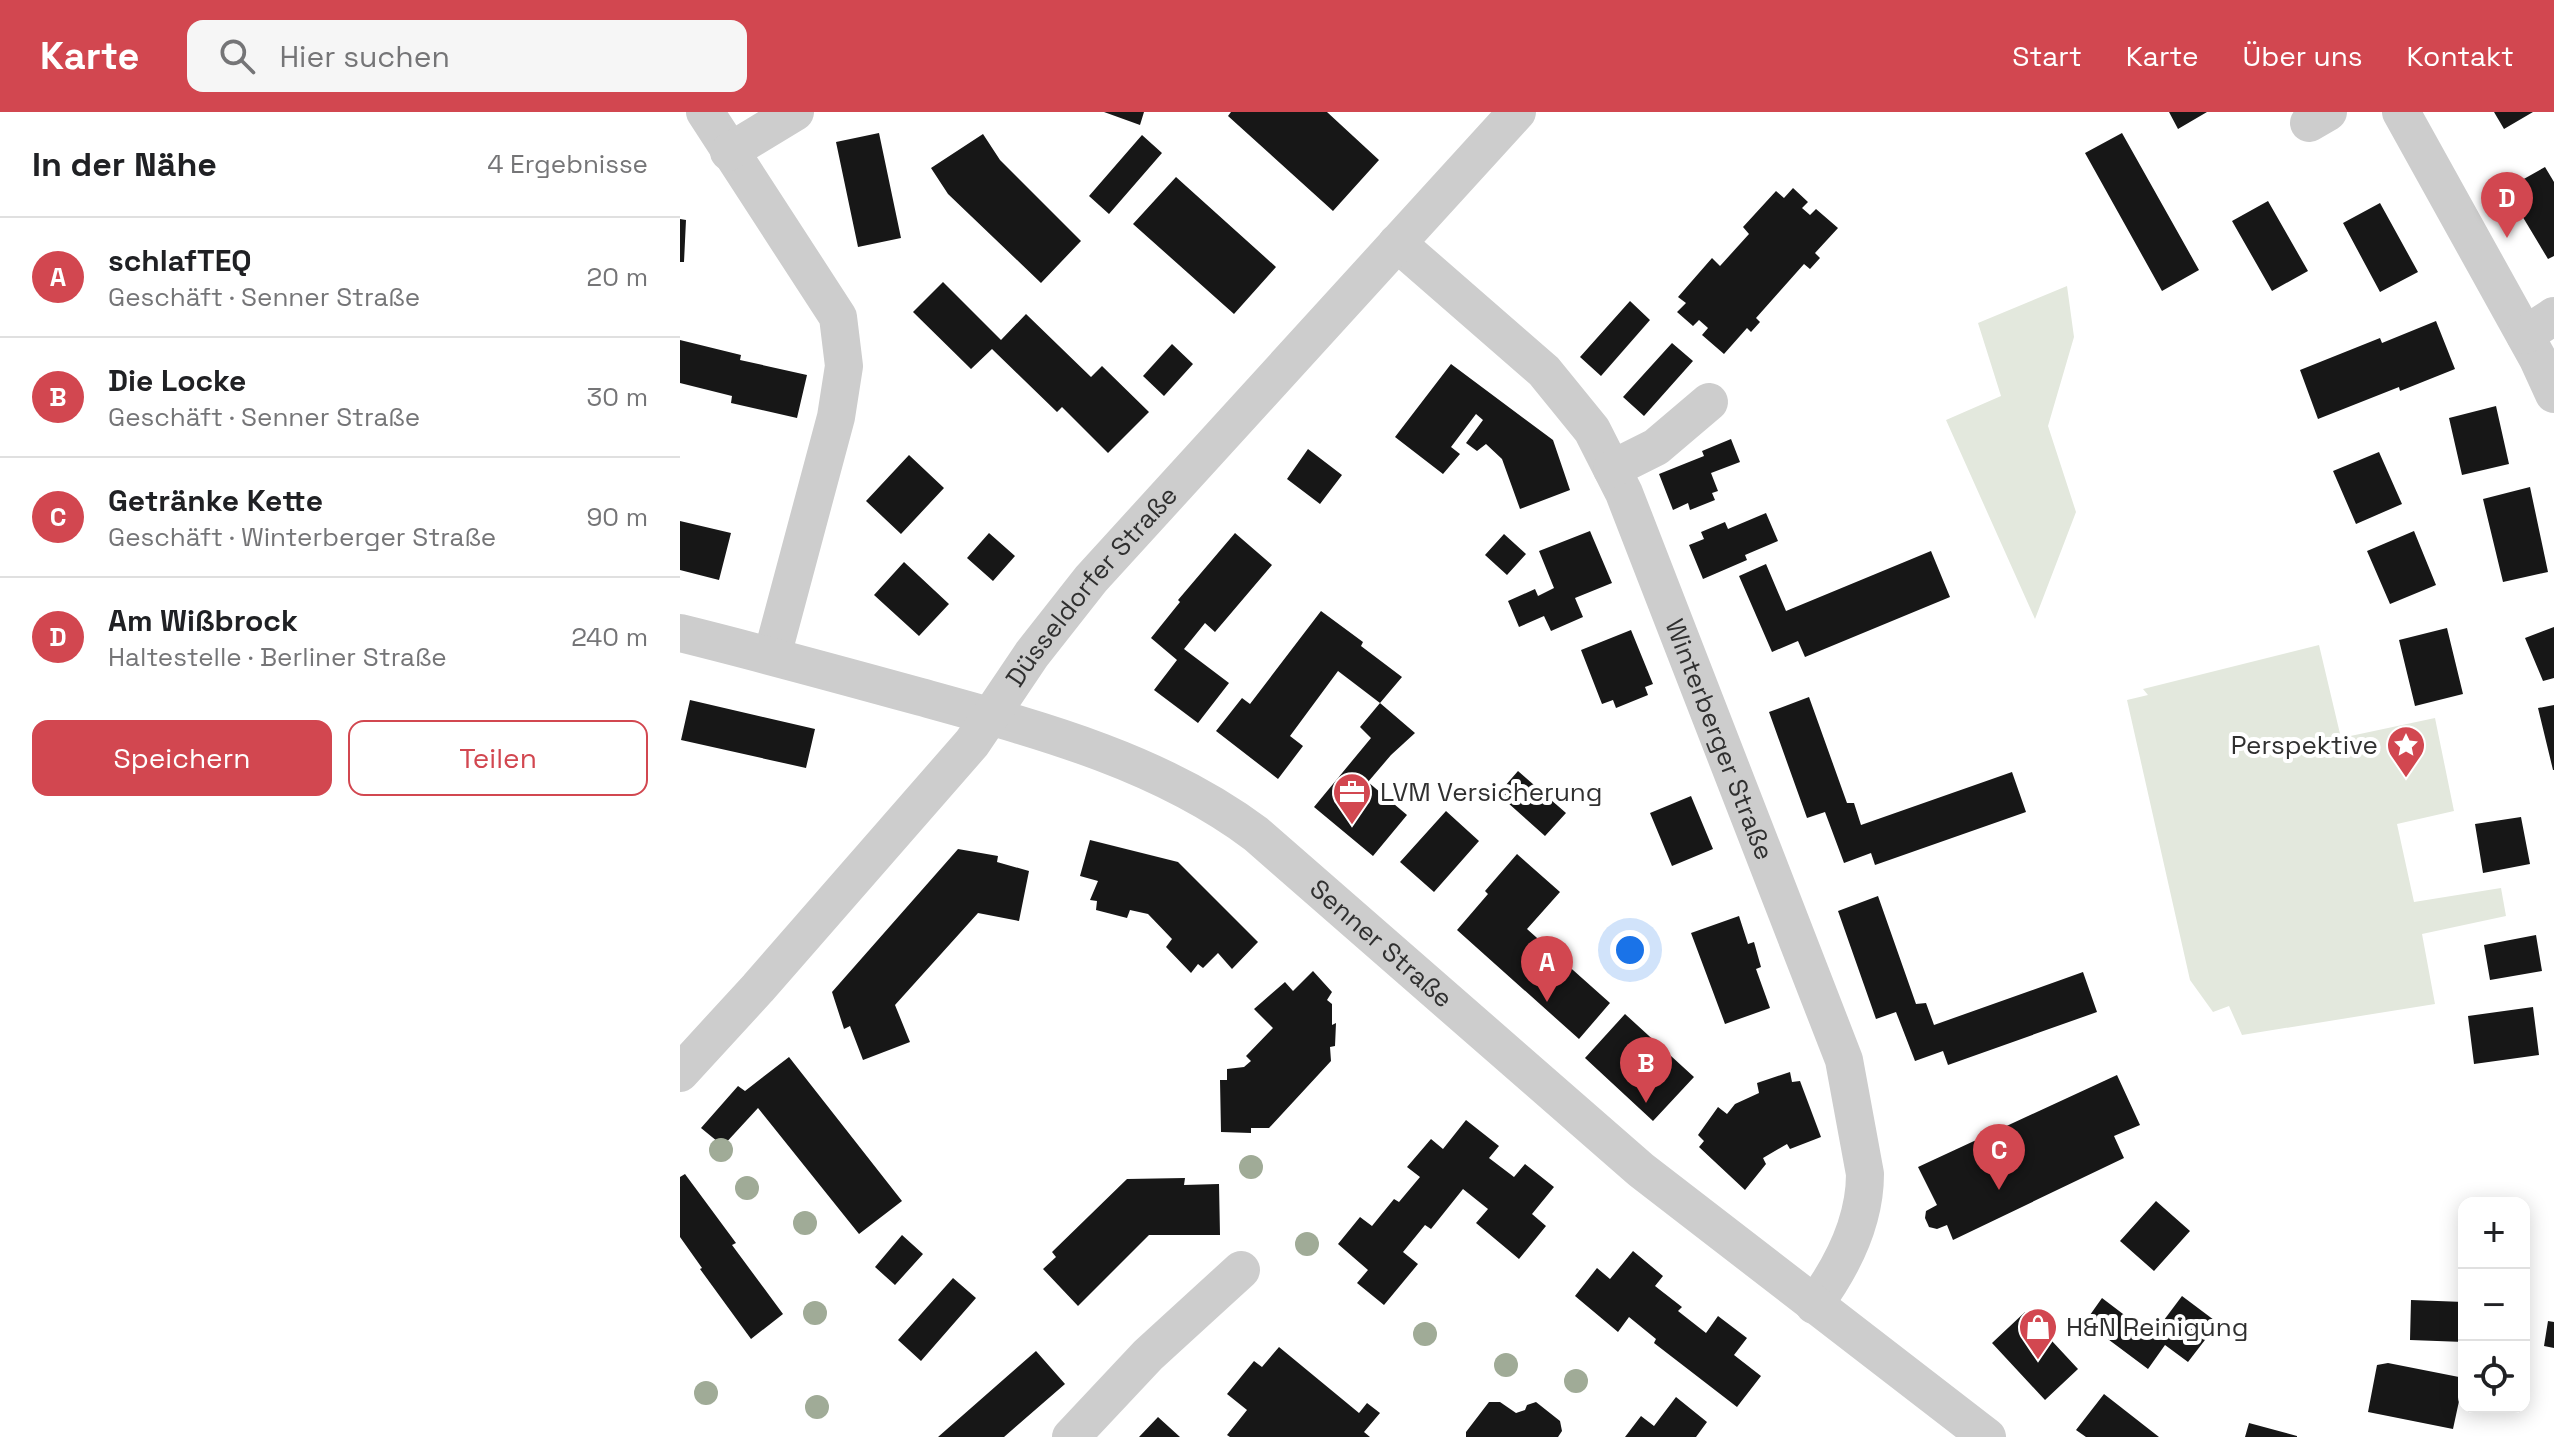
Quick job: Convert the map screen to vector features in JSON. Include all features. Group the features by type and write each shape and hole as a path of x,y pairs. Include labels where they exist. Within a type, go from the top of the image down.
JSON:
{"street":[{"path":"705,112 838,317 844,366 836,417 772,656"},
{"path":"729,152 795,112"},
{"name":"Düsseldorfer Straße","path":"680,1073 972,743 1032,654 1091,579 1517,112"},
{"path":"2401,112 2540,325 2554,394"},
{"name":"Winterberger Straße","path":"1397,243 1544,371 1592,430 1624,493 1844,1060 1865,1174 1865,1193 1855,1236 1831,1283 1814,1305"},
{"path":"1612,469 1656,447 1709,402"},
{"name":"Senner Straße","path":"680,633 991,716 1132,765 1224,810 1256,834 1641,1170 1987,1437"},
{"path":"1071,1437 1148,1355 1241,1270"}],"shaded area":[{"path":"2067,286 2074,337 2048,426 2076,512 2035,619 1946,420 2001,396 1978,323"},
{"path":"2319,645 2341,738 2435,718 2454,811 2397,824 2414,902 2501,888 2506,916 2422,934 2435,1004 2242,1035 2229,1006 2213,1012 2190,980 2127,700 2148,695 2143,689"}],"building":[{"path":"1104,112 1144,112 1140,125"},
{"path":"1231,112 1327,112 1379,160 1333,211 1228,116"},
{"path":"2169,112 2207,112 2178,129"},
{"path":"2494,112 2533,112 2504,129"},
{"path":"879,133 901,238 858,247 836,142"},
{"path":"2122,133 2199,270 2162,291 2085,153"},
{"path":"983,134 1000,160 1081,241 1041,283 948,194 931,168"},
{"path":"1142,135 1162,153 1109,214 1089,196"},
{"path":"2545,167 2554,182 2554,256 2548,259 2506,189"},
{"path":"1176,177 1276,267 1234,314 1133,224"},
{"path":"1793,188 1808,202 1802,208 1810,215 1816,209 1838,228 1815,253 1820,258 1810,269 1804,264 1756,318 1760,322 1751,332 1747,328 1724,354 1702,335 1708,328 1699,320 1693,326 1677,312 1686,303 1678,297 1712,258 1720,266 1749,234 1743,227 1776,191 1784,198"},
{"path":"2268,201 2308,271 2272,291 2232,221"},
{"path":"2380,203 2418,272 2380,292 2343,223"},
{"path":"680,219 686,220 684,262 680,262"},
{"path":"943,282 1001,340 1026,314 1091,377 1102,366 1149,412 1108,453 1062,407 1057,412 992,349 971,369 913,312"},
{"path":"1630,301 1650,320 1601,376 1580,357"},
{"path":"2436,321 2455,369 2318,419 2300,370 2380,338 2382,343"},
{"path":"680,340 741,355 740,360 807,375 797,418 731,403 732,396 680,383"},
{"path":"1672,343 1693,361 1644,416 1623,397"},
{"path":"1172,344 1193,364 1164,396 1143,376"},
{"path":"1451,364 1553,440 1570,490 1520,509 1502,459 1486,444 1477,451 1466,443 1483,420 1476,414 1451,447 1460,454 1443,474 1395,437"},
{"path":"2496,406 2509,464 2462,475 2449,418"},
{"path":"1731,439 1740,462 1711,473 1718,491 1712,493 1715,500 1690,510 1688,503 1673,510 1659,474 1704,456 1702,451"},
{"path":"1308,449 1342,475 1320,504 1287,479"},
{"path":"2379,452 2402,504 2356,524 2333,471"},
{"path":"909,455 944,488 901,534 866,501"},
{"path":"2530,487 2548,572 2503,582 2483,499"},
{"path":"1766,513 1778,541 1745,555 1747,560 1703,579 1689,545 1704,539 1701,532 1725,522 1728,529"},
{"path":"680,521 731,533 719,580 680,570"},
{"path":"1590,531 1612,583 1575,598 1583,617 1551,631 1544,616 1519,627 1508,601 1535,589 1538,596 1554,588 1539,551"},
{"path":"2414,531 2436,585 2390,604 2367,551"},
{"path":"989,533 1015,556 993,581 967,558"},
{"path":"1235,533 1272,565 1215,632 1205,623 1184,649 1229,683 1198,723 1154,690 1177,660 1151,638 1180,602 1178,600"},
{"path":"1504,534 1526,554 1507,575 1485,555"},
{"path":"1931,551 1950,597 1805,657 1798,641 1772,652 1739,576 1766,564 1786,611"},
{"path":"904,562 949,604 919,636 874,595"},
{"path":"1321,611 1363,642 1361,646 1402,677 1380,703 1338,671 1290,736 1303,746 1278,779 1216,731 1242,698 1250,704"},
{"path":"2554,627 2554,678 2543,681 2525,638"},
{"path":"2447,628 2463,694 2415,706 2399,640"},
{"path":"1631,630 1653,684 1645,687 1648,695 1616,708 1613,700 1602,704 1581,650"},
{"path":"1809,697 1847,803 1854,803 1861,825 2012,772 2026,812 1875,865 1871,853 1844,863 1825,812 1807,818 1769,712"},
{"path":"690,700 815,729 806,768 681,740"},
{"path":"1380,703 1415,733 1368,782 1407,815 1373,856 1314,807 1371,738 1360,727"},
{"path":"2554,705 2554,770 2553,770 2538,708"},
{"path":"1518,771 1566,813 1545,836 1498,794"},
{"path":"1691,796 1713,849 1672,866 1650,813"},
{"path":"1446,811 1479,841 1434,892 1400,862"},
{"path":"2521,817 2530,864 2483,873 2475,824"},
{"path":"1090,840 1178,862 1258,942 1232,969 1218,953 1203,968 1198,964 1191,973 1166,947 1172,939 1148,914 1130,910 1127,918 1096,910 1097,901 1090,900 1098,881 1080,876"},
{"path":"958,849 998,856 997,862 1029,871 1019,921 978,913 895,1005 910,1042 863,1060 850,1026 844,1029 832,992"},
{"path":"1517,854 1560,892 1527,929 1610,1003 1579,1039 1457,930"},
{"path":"1878,896 1916,1004 1926,1003 1934,1025 2083,972 2097,1012 1948,1065 1943,1051 1915,1061 1896,1012 1876,1019 1838,911"},
{"path":"1739,916 1748,944 1754,942 1761,967 1756,969 1770,1008 1725,1024 1691,933"},
{"path":"2536,935 2542,971 2490,980 2484,945"},
{"path":"1313,971 1332,992 1327,1000 1332,1004 1332,1025 1336,1023 1335,1046 1330,1047 1331,1061 1269,1128 1251,1128 1251,1133 1221,1132 1220,1080 1227,1080 1227,1069 1244,1067 1251,1061 1246,1056 1273,1028 1254,1009 1285,982 1293,991"},
{"path":"2533,1007 2539,1055 2474,1064 2468,1016"},
{"path":"1625,1014 1694,1077 1653,1121 1585,1058"},
{"path":"789,1057 902,1201 859,1234 758,1108 723,1146 701,1128 738,1086 745,1091"},
{"path":"1790,1072 1792,1082 1800,1081 1821,1137 1790,1149 1787,1144 1763,1158 1766,1164 1745,1190 1699,1147 1704,1141 1698,1135 1718,1107 1727,1114 1735,1104 1759,1093 1757,1083"},
{"path":"2117,1075 2140,1125 2114,1136 2124,1158 1953,1240 1947,1225 1937,1229 1929,1227 1926,1211 1937,1205 1918,1167"},
{"path":"1466,1120 1499,1146 1489,1158 1514,1177 1525,1164 1554,1187 1532,1214 1546,1226 1519,1259 1476,1223 1488,1209 1463,1189 1431,1229 1425,1225 1403,1252 1418,1264 1384,1305 1357,1283 1368,1270 1338,1244 1360,1217 1372,1226 1394,1199 1399,1202 1420,1177 1407,1167 1431,1139 1443,1149"},
{"path":"685,1174 783,1314 751,1339 680,1237 680,1177"},
{"path":"1185,1178 1184,1185 1219,1184 1220,1235 1149,1235 1078,1306 1043,1269 1056,1257 1052,1252 1127,1179"},
{"path":"2156,1201 2190,1231 2154,1271 2120,1241"},
{"path":"902,1235 923,1254 895,1285 875,1267"},
{"path":"1633,1251 1663,1276 1655,1286 1682,1307 1678,1311 1706,1333 1718,1316 1747,1338 1734,1355 1761,1376 1737,1407 1654,1343 1656,1339 1629,1317 1618,1332 1575,1296 1597,1268 1610,1279"},
{"path":"953,1278 976,1298 921,1361 898,1340"},
{"path":"2182,1296 2218,1323 2188,1362 2165,1345 2148,1369 2085,1322 2102,1298 2152,1336"},
{"path":"2411,1300 2458,1302 2458,1342 2410,1340"},
{"path":"2025,1312 2078,1369 2045,1400 1992,1343"},
{"path":"2548,1321 2554,1322 2554,1348 2544,1346"},
{"path":"1279,1347 1359,1413 1367,1403 1380,1413 1364,1432 1370,1437 1227,1435 1247,1410 1227,1394 1254,1361 1262,1367"},
{"path":"1036,1351 1065,1384 1004,1437 938,1437"},
{"path":"2388,1363 2458,1377 2458,1406 2453,1429 2368,1412 2377,1365"},
{"path":"2104,1394 2159,1437 2086,1437 2076,1430"},
{"path":"1676,1397 1707,1422 1696,1437 1625,1437 1641,1416 1654,1426"},
{"path":"1489,1402 1500,1402 1516,1413 1536,1402 1560,1421 1562,1431 1558,1437 1466,1437 1466,1432"},
{"path":"1158,1417 1180,1437 1139,1437"},
{"path":"2249,1423 2297,1436 2297,1437 2245,1437"}],"place":[{"name":"Am Wißbrock","path":"2507,238"},
{"name":"Perspektive","path":"2406,779"},
{"name":"LVM Versicherung","path":"1352,826"},
{"name":"schlafTEQ","path":"1547,1002"},
{"name":"Die Locke","path":"1646,1103"},
{"name":"Getränke Kette","path":"1999,1190"},
{"name":"H&N Reinigung","path":"2038,1361"}]}
